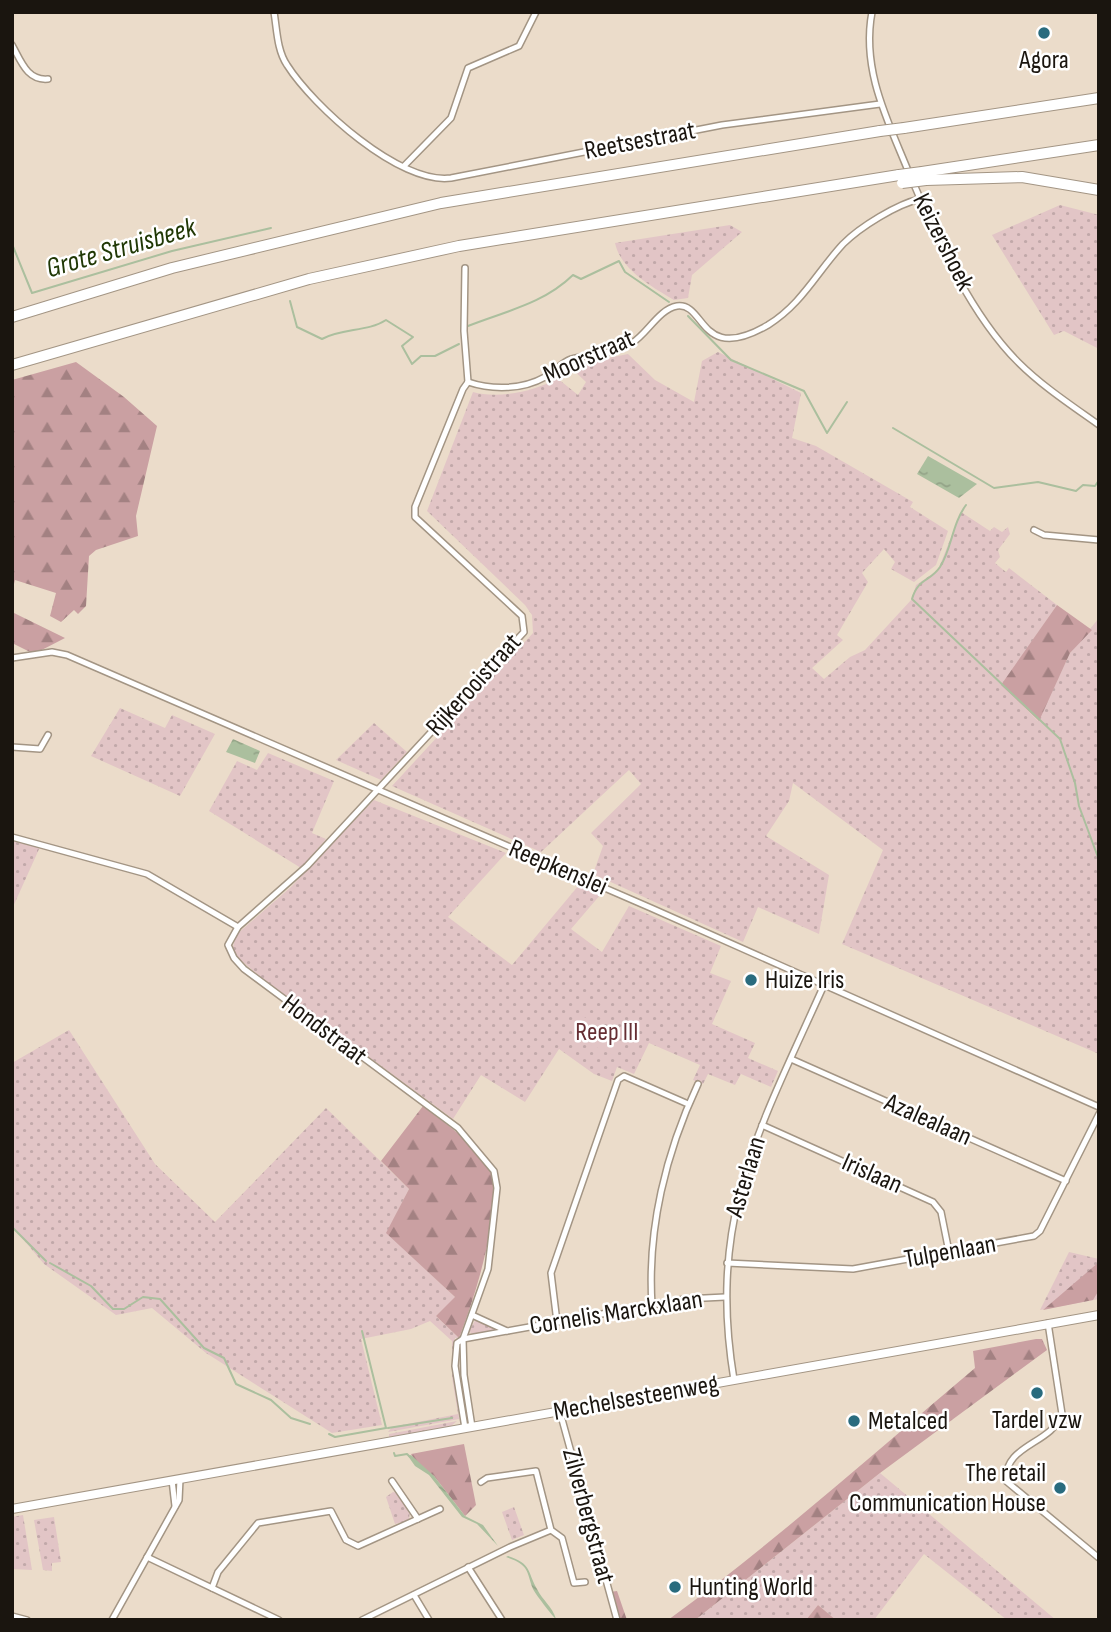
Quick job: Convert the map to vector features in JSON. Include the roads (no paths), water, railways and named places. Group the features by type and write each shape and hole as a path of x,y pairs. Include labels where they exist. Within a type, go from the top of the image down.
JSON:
{"highway":[{"path":"12,317 172,268 441,204 880,131 1099,98"},
{"path":"12,365 309,279 459,246 881,178 924,176 1099,145"},
{"path":"924,176 1022,177 1099,190"}],"main road":[{"name":"Mechelsesteenweg","path":"12,1509 1099,1315"}],"street":[{"name":"Reetsestraat","path":"274,12 282,54 293,73 351,134 404,166 424,176 443,180 722,125 880,104"},
{"path":"404,166 452,118 468,68 519,46 537,12"},
{"name":"Keizershoek","path":"872,12 870,63 880,104 945,253 1002,344 1032,375 1099,425"},
{"path":"12,45 29,74 40,80 48,79"},
{"name":"Moorstraat","path":"468,382 489,389 539,380 563,362 629,345 667,311 677,306 686,307 717,336 738,339 771,323 798,302 845,243 903,202 920,199"},
{"path":"465,268 464,331 468,382"},
{"name":"Rijkerooistraat","path":"238,927 307,866 524,632 522,616 415,517 415,507 468,382"},
{"path":"1034,530 1050,536 1099,540"},
{"name":"Reepkenslei","path":"12,658 52,652 67,655 1099,1107"},
{"path":"12,747 40,749 48,734"},
{"path":"12,837 147,873 238,927"},
{"name":"Hondstraat","path":"238,927 229,945 234,958 244,969 458,1128 492,1167 497,1188 488,1269 463,1339 468,1428"},
{"name":"Asterlaan","path":"734,1380 725,1297 737,1197 762,1125 824,985"},
{"name":"Azalealaan","path":"791,1059 1066,1181"},
{"path":"557,1322 551,1273 618,1080 624,1076 688,1104"},
{"path":"652,1305 652,1251 659,1203 669,1160 688,1104 698,1084"},
{"name":"Tulpenlaan","path":"727,1264 844,1269 1036,1235 1099,1114"},
{"name":"Irislaan","path":"762,1125 933,1202 941,1212 949,1252"},
{"name":"Cornelis Marckxlaan","path":"463,1339 652,1305 725,1297"},
{"name":"Cornelis Marckxlaan","path":"472,1315 507,1331"},
{"path":"1048,1323 1062,1414 1052,1430 1012,1457 1005,1467 1006,1481 1099,1558"},
{"name":"Zilverbergstraat","path":"560,1412 617,1620"},
{"path":"481,1482 487,1478 535,1470 551,1530 562,1538 574,1583 585,1582"},
{"path":"112,1620 180,1496 176,1480"},
{"path":"392,1481 418,1519"},
{"path":"212,1588 218,1572 258,1523 331,1511 346,1540 358,1546 440,1509"},
{"path":"362,1620 468,1567 551,1530"},
{"path":"147,1557 279,1620"},
{"path":"468,1567 502,1620"},
{"path":"414,1595 429,1620"},
{"path":"12,1616 27,1620"}],"water":[{"path":"928,456 977,484 959,498 917,474"},
{"path":"233,739 260,751 255,763 226,752"},
{"path":"411,1455 434,1476 465,1516 483,1525 498,1546 477,1524 462,1517 429,1475 415,1466 408,1456"},
{"path":"506,1557 525,1565 556,1619 534,1591 526,1569"}],"waterway":[{"name":"Grote Struisbeek","path":"12,244 32,293 172,251 271,228"},
{"name":"Grote Struisbeek","path":"468,326 537,300 573,275 581,279 619,261 625,272 669,302"},
{"name":"Grote Struisbeek","path":"290,301 297,327 322,339 386,320 413,337 402,346 412,364 421,356 435,356 459,344"},
{"name":"Grote Struisbeek","path":"688,316 731,360 804,391 827,433 847,402"},
{"name":"Grote Struisbeek","path":"893,428 994,488 1038,482 1076,491 1083,485 1095,486 1099,480"},
{"path":"966,505 940,567 917,587 912,599 1060,739 1075,783 1079,806 1099,860"},
{"path":"12,1227 46,1261"},
{"path":"50,1263 91,1286 113,1309 124,1309 143,1297 160,1299 204,1348 224,1358 236,1384 271,1400 291,1418 310,1424"},
{"path":"362,1331 386,1428"},
{"path":"388,1428 452,1418"},
{"path":"329,1434 335,1437 386,1428"},
{"path":"394,1453 395,1456 407,1454 410,1457"}],"place":[{"name":"Agora","path":"1044,33"},
{"name":"Huize Iris","path":"751,980"},
{"name":"Tardel vzw","path":"1037,1393"},
{"name":"Metalced","path":"854,1421"},
{"name":"The retail Communication House","path":"1060,1488"},
{"name":"Hunting World","path":"675,1587"}],"park label":[{"name":"Reep III","path":"607,1032"}]}
